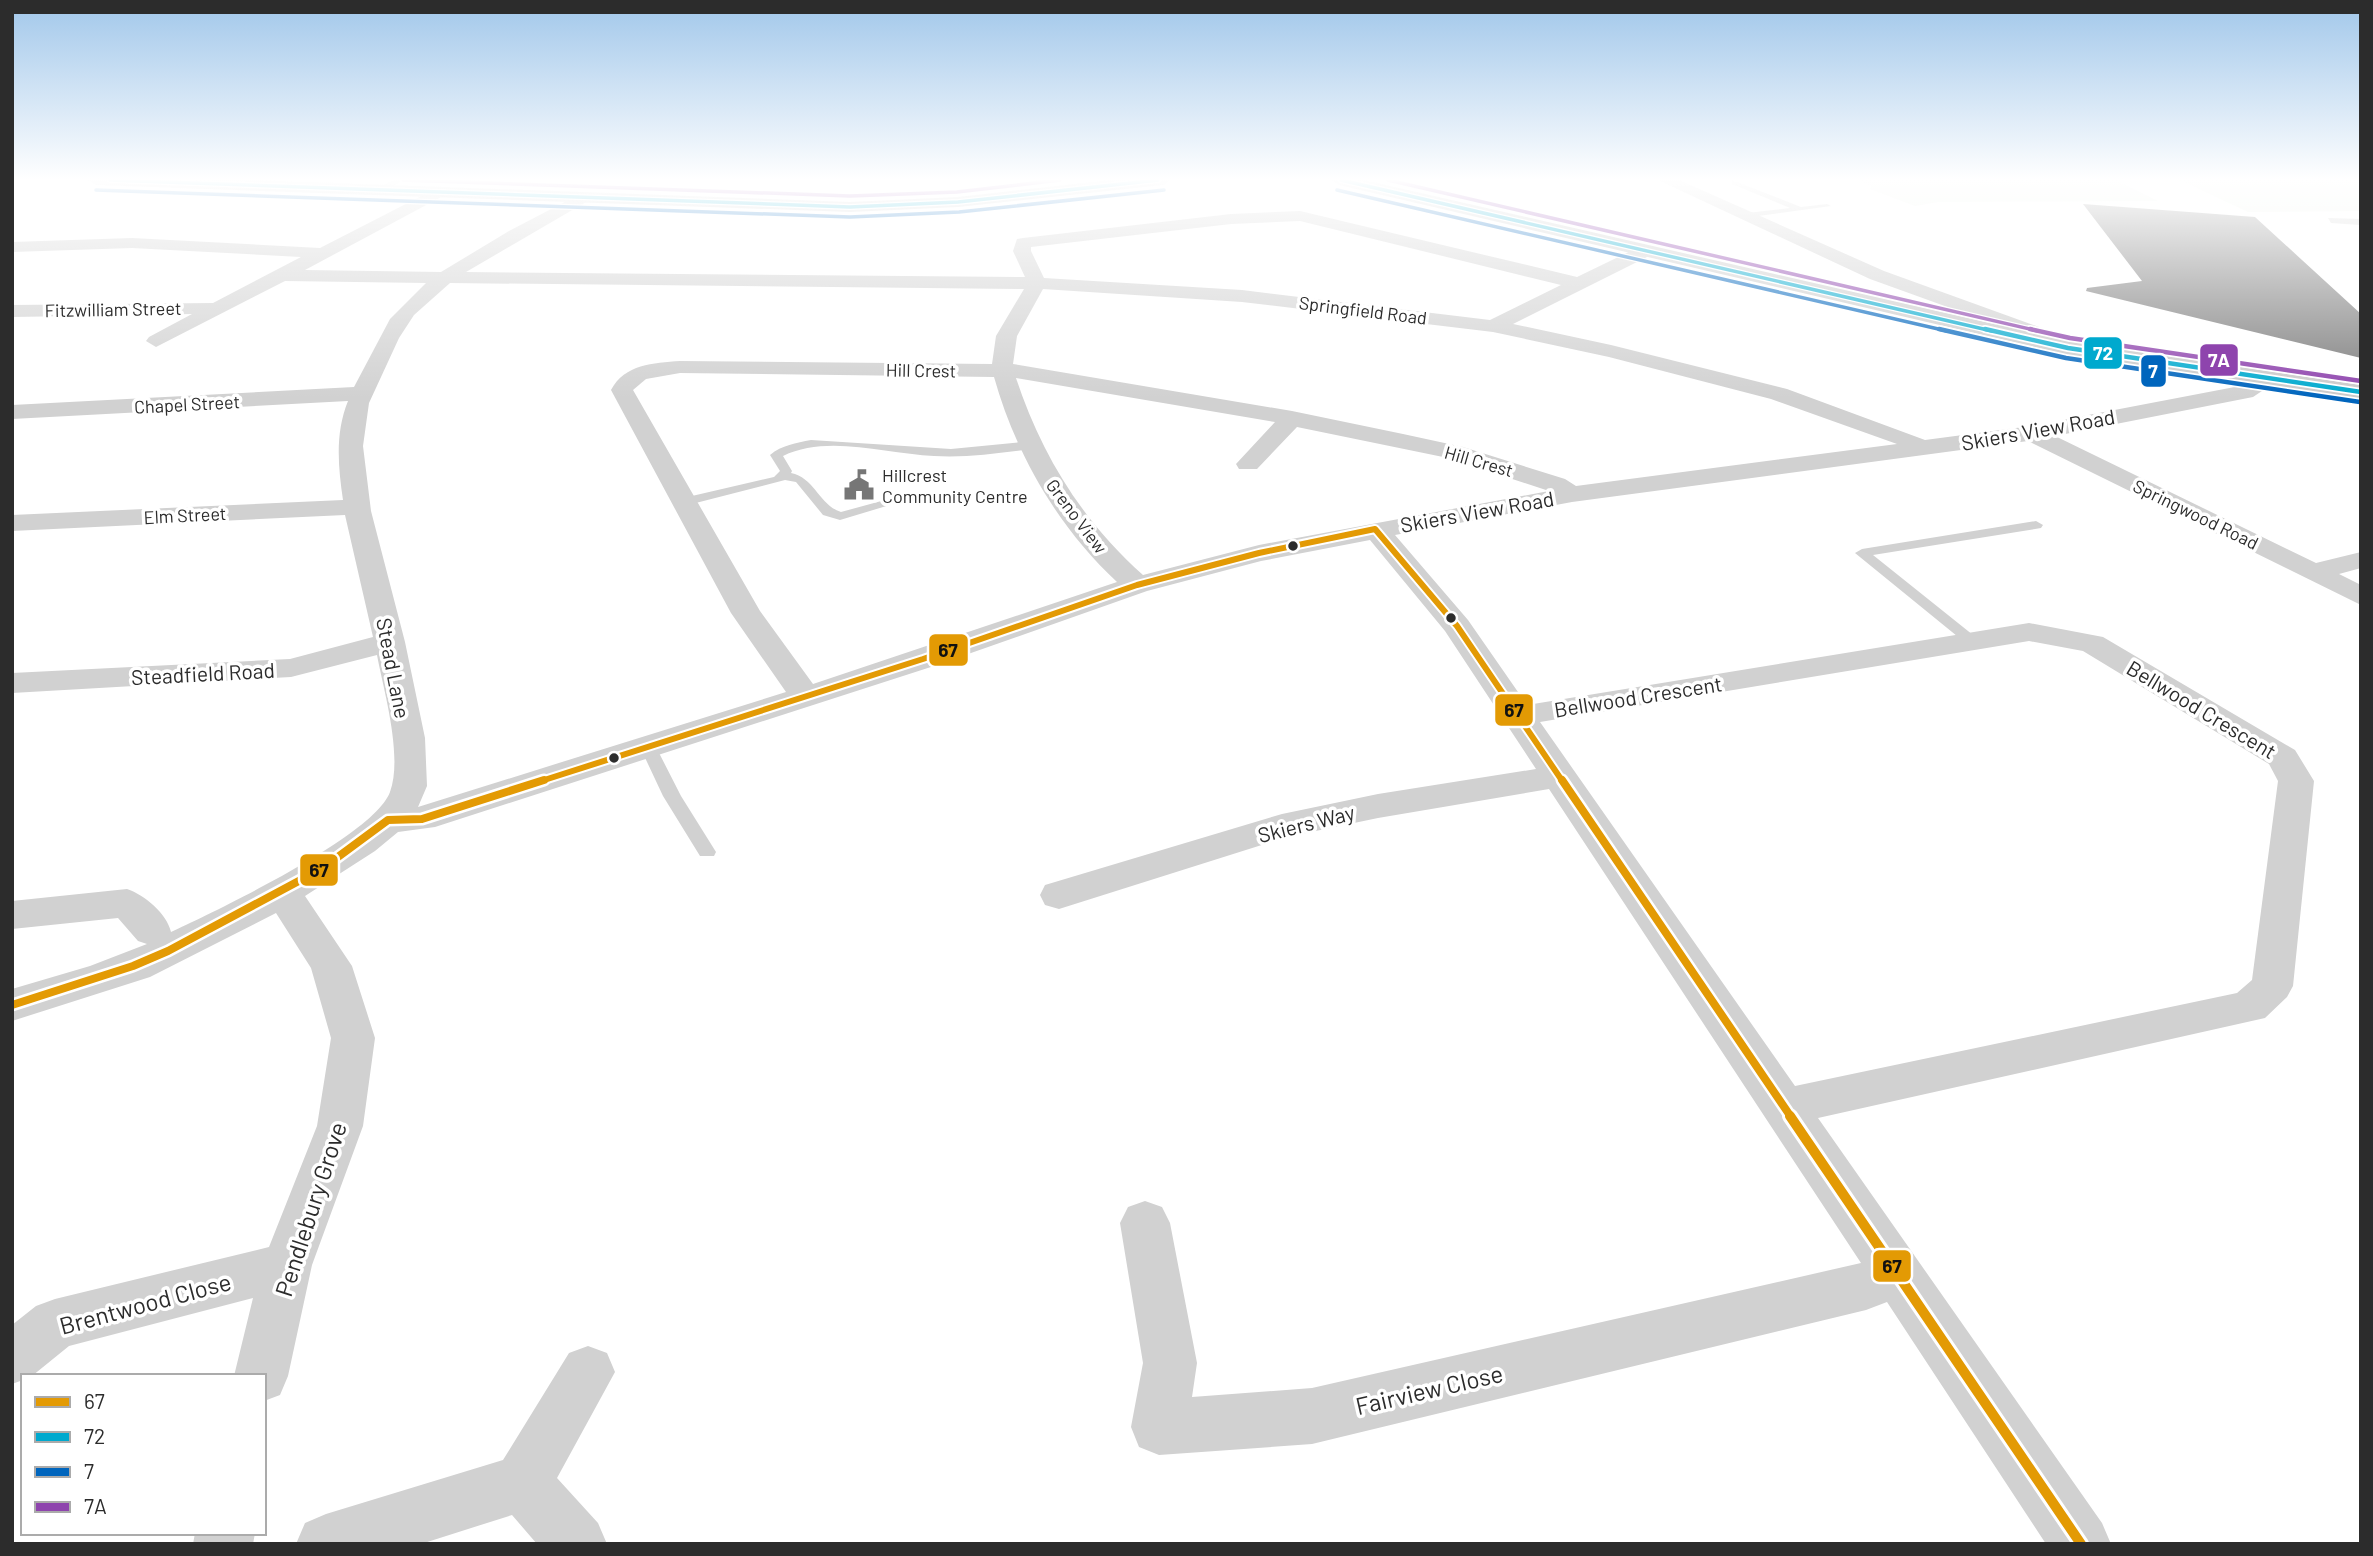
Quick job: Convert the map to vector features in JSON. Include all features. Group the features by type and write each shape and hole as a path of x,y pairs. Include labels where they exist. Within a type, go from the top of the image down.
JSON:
{"main road":[{"path":"1652,253 2068,348 2253,378 2361,392"}],"street":[{"path":"316,253 323,253"},
{"path":"156,341 214,308 323,253"},
{"name":"Stead Lane","path":"12,1005 133,966 205,933 323,868 388,820 405,800 410,782 406,734 390,642 358,507 353,477 353,420 362,393 384,348 411,305 450,276 489,253"},
{"path":"1023,253 1037,283"},
{"path":"1454,253 1576,283"},
{"path":"1493,326 1642,253"},
{"path":"1828,253 1877,275 2057,340 2068,348"},
{"name":"Springfield Road","path":"281,275 792,283 1037,283 1242,296 1493,326 1611,351 1779,394 1907,439 1922,448"},
{"name":"Greno View","path":"1037,283 1009,331 1002,353 1003,371 1016,410 1049,481 1081,526 1137,585"},
{"name":"Fitzwilliam Street","path":"12,311 214,308"},
{"name":"Hill Crest","path":"806,697 746,614 622,390 625,382 634,377 680,366 1003,371 1115,387 1292,418 1454,452 1556,484 1572,494"},
{"name":"Skiers View Road","path":"388,820 422,819 806,697 1137,585 1259,553 1572,494 2031,433 2245,392 2255,389 2253,378"},
{"name":"Chapel Street","path":"12,412 362,393"},
{"path":"1248,464 1292,418"},
{"name":"Springwood Road","path":"2031,433 2361,596"},
{"name":"Elm Street","path":"12,523 358,507"},
{"path":"1375,529 1457,626 2081,1544"},
{"path":"2312,572 2361,561"},
{"name":"Bellwood Crescent","path":"1518,716 2029,632 2092,643 2283,758 2296,781 2272,986 2250,1007 1782,1107"},
{"name":"Steadfield Road","path":"12,683 291,668 390,642"},
{"name":"Skiers Way","path":"1059,895 1282,826 1378,806 1558,777"},
{"name":"Pendlebury Grove","path":"261,1374 287,1265 340,1126 353,1038 331,966 282,892"},
{"path":"12,915 127,903 152,931"},
{"name":"Fairview Close","path":"1145,1223 1170,1363 1159,1427 1312,1416 1853,1289 1896,1275"},
{"name":"Brentwood Close","path":"12,1359 55,1324 206,1288 287,1265"},
{"path":"326,1544 522,1483 588,1372"},
{"path":"522,1483 577,1544"}],"lane":[{"path":"784,475 786,471 776,455 783,449 811,444 952,453 1032,445"},
{"path":"684,502 764,484 784,475 800,479 828,512 840,516 896,501"},
{"path":"1973,642 1862,553 2036,525"},
{"path":"648,747 672,796 707,852"}],"building":[{"path":"2120,253 2294,253 2361,314 2361,358 2086,291 2087,288 2142,281"}],"transit line":[{"name":"7","path":"1609,253 2066,358 2360,402"},
{"name":"72","path":"1655,253 2068,348 2361,392"},
{"name":"7A","path":"1701,253 2070,338 2361,381"},
{"name":"67","path":"12,1005 133,966 168,951 323,868 388,820 422,819 923,659 1137,585 1259,553 1375,529 1457,626 2081,1544"}],"place":[{"name":"Hillcrest Community Centre","path":"859,485"}]}
